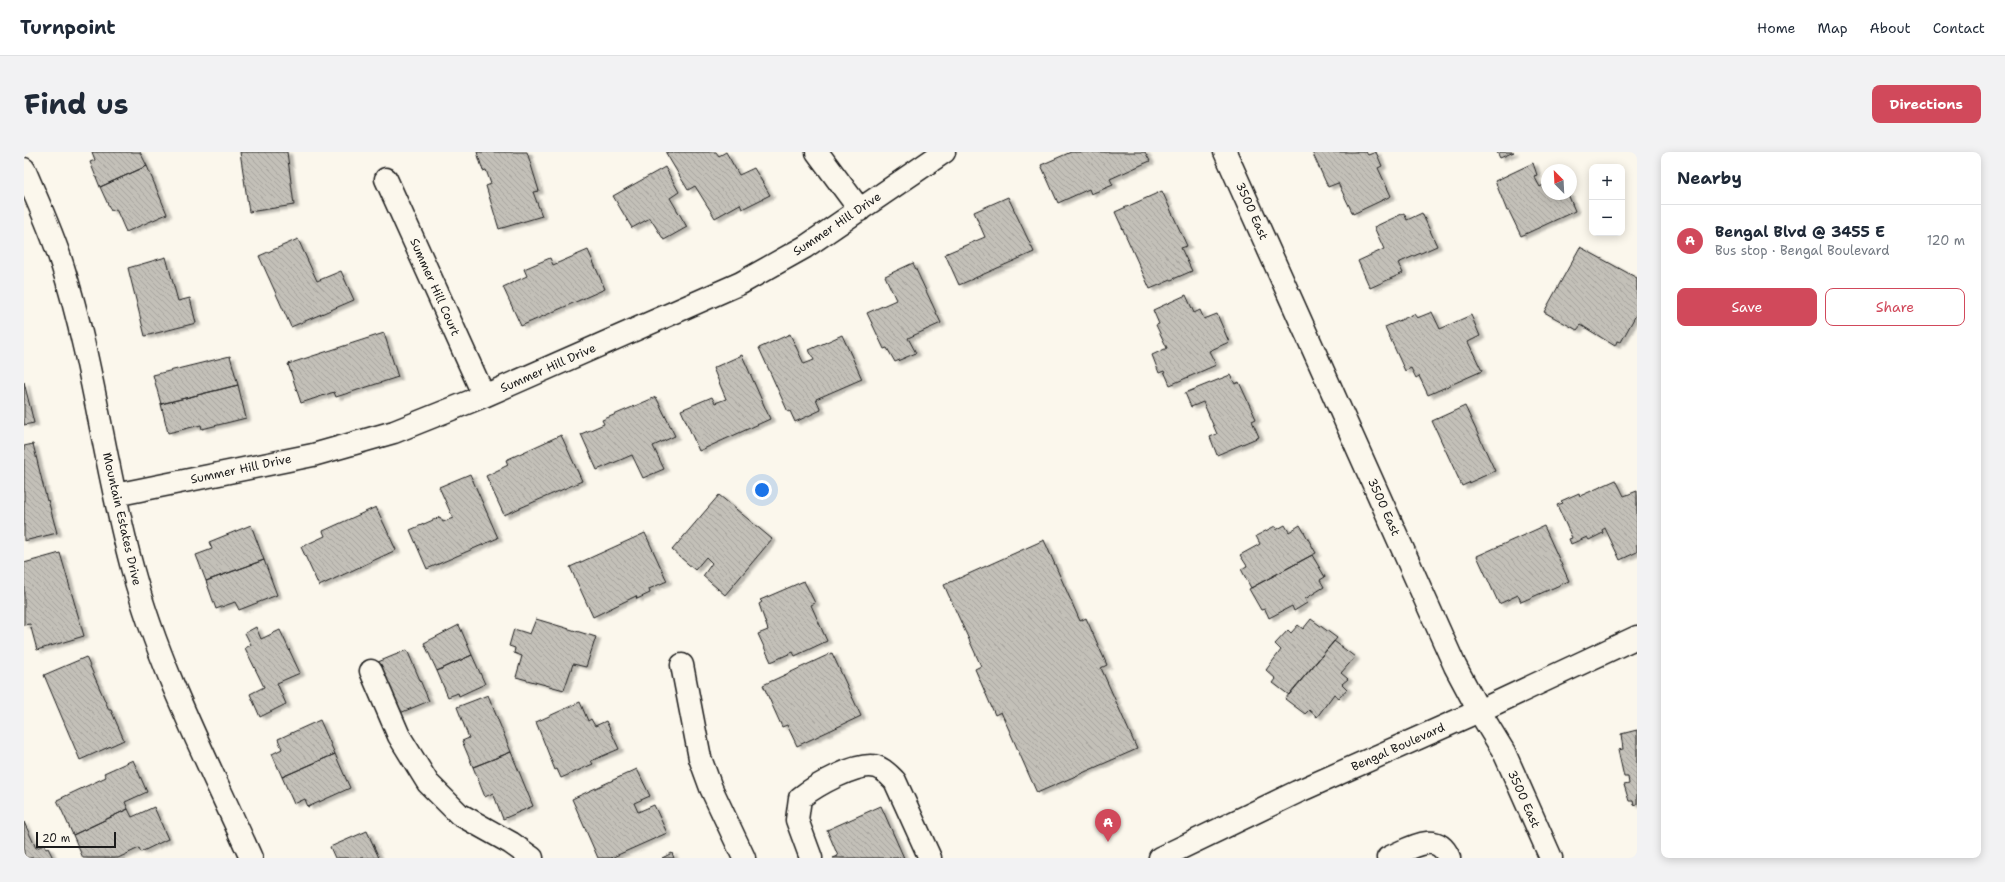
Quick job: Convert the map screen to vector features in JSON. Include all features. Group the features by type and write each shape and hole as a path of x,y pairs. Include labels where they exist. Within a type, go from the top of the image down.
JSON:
{"street":[{"path":"817,152 860,210"},
{"name":"Summer Hill Drive","path":"115,495 313,455 394,432 484,396 741,283 805,247 944,152"},
{"name":"3500 East","path":"1225,152 1455,666 1479,711 1504,752 1551,858"},
{"name":"Mountain Estates Drive","path":"24,169 62,263 77,317 115,495 133,570 149,622 169,675 252,858"},
{"name":"Summer Hill Court","path":"386,179 484,396"},
{"name":"Bengal Boulevard","path":"1168,856 1268,805 1479,711 1637,637"},
{"path":"682,665 700,758 711,788 744,858"},
{"path":"371,671 399,736 428,783 459,814 510,843 532,858"},
{"path":"811,858 798,820 800,798 815,786 862,766 877,767 885,771 895,780 930,858"},
{"path":"1388,858 1422,843 1437,843 1446,850 1449,858"}],"building":[{"path":"92,152 140,152 147,166 100,187 90,162 95,160"},
{"path":"240,152 287,152 294,205 249,212"},
{"path":"477,152 527,152 539,191 533,192 542,216 499,229 486,186 491,184 486,170 483,171"},
{"path":"716,152 719,156 726,152 739,175 754,168 770,195 742,209 740,204 715,218 695,186 688,190 666,153"},
{"path":"1071,152 1145,152 1150,161 1110,179 1113,185 1091,194 1089,189 1058,203 1041,165"},
{"path":"1312,152 1366,152 1368,155 1376,152 1382,166 1378,168 1391,196 1353,214 1338,183 1328,187"},
{"path":"1497,152 1514,152 1500,158"},
{"path":"1533,163 1537,175 1534,176 1541,186 1541,200 1570,200 1575,211 1521,236 1509,211 1507,211 1495,181"},
{"path":"147,166 167,214 126,232 116,209 111,211 100,187"},
{"path":"665,167 679,192 670,198 687,227 664,240 650,218 632,228 613,196"},
{"path":"1162,191 1187,246 1181,248 1192,271 1150,289 1115,212"},
{"path":"1008,197 1034,252 959,285 945,254 985,237 974,212"},
{"path":"1404,213 1407,220 1422,213 1437,246 1398,263 1403,273 1370,288 1358,261 1384,249 1374,227"},
{"path":"298,239 317,281 341,271 354,300 291,327 259,256"},
{"path":"1580,247 1637,278 1637,313 1621,342 1617,341 1615,346 1581,325 1577,330 1544,312"},
{"path":"588,250 605,289 521,326 503,287 527,276 524,269 550,258 553,265"},
{"path":"166,257 178,301 190,298 196,323 145,336 128,268"},
{"path":"913,263 941,323 908,338 916,353 895,362 887,348 884,349 867,313 896,300 885,276"},
{"path":"1186,295 1194,313 1200,310 1204,319 1217,314 1229,342 1209,351 1216,365 1170,385 1164,371 1159,373 1152,355 1167,348 1156,325 1159,324 1153,310"},
{"path":"1432,312 1440,329 1471,315 1480,336 1468,342 1482,371 1428,395 1419,376 1416,378 1411,368 1405,371 1385,327 1414,314 1417,318"},
{"path":"384,333 398,377 336,397 334,392 301,403 288,364"},
{"path":"790,334 804,364 814,360 809,350 842,335 862,379 816,399 821,410 795,422 790,411 788,412 759,348"},
{"path":"742,355 770,419 699,451 681,410 712,397 715,403 726,399 713,368"},
{"path":"230,356 238,385 161,404 153,375"},
{"path":"1230,375 1235,384 1239,382 1256,419 1252,421 1259,437 1217,455 1210,437 1217,434 1203,402 1191,407 1185,393"},
{"path":"24,382 34,423 24,425"},
{"path":"238,385 246,418 202,429 201,425 168,433 161,404"},
{"path":"656,397 675,436 653,446 664,469 643,478 632,455 597,470 581,434 604,424 602,420"},
{"path":"1465,406 1495,471 1462,486 1432,421"},
{"path":"561,435 582,481 504,515 486,476 508,465 506,460"},
{"path":"33,444 47,501 48,500 57,533 24,541 24,446"},
{"path":"470,474 498,538 427,569 410,530 440,517 443,522 453,518 439,487"},
{"path":"1616,480 1624,496 1637,491 1637,552 1620,560 1605,528 1602,530 1603,533 1589,540 1587,537 1571,544 1569,539 1572,538 1557,505 1563,503 1561,501 1579,493 1580,496"},
{"path":"719,495 772,539 725,595 703,576 712,563 706,557 695,570 672,550"},
{"path":"376,507 396,550 319,586 301,547 325,536 323,531"},
{"path":"251,525 264,560 206,581 196,555 212,549 209,542"},
{"path":"1285,525 1289,532 1300,525 1316,553 1251,588 1241,569 1247,566 1240,555 1260,544 1256,536 1275,526 1276,530"},
{"path":"1544,526 1569,581 1521,602 1518,595 1499,604 1477,556"},
{"path":"645,533 667,581 649,589 650,593 637,599 636,596 593,617 570,567"},
{"path":"1044,540 1080,621 1086,618 1107,665 1101,668 1137,749 1037,793 1001,712 995,715 975,669 981,666 944,585"},
{"path":"60,553 84,636 37,650 30,624 24,625 24,563"},
{"path":"1312,555 1325,577 1320,580 1324,587 1305,599 1307,603 1294,611 1292,606 1269,618 1265,609 1261,610 1249,589"},
{"path":"264,560 277,595 239,610 235,602 216,609 206,581"},
{"path":"804,581 815,603 811,605 827,641 795,656 793,652 771,662 758,634 768,630 759,604 762,602 760,600"},
{"path":"536,619 596,637 586,667 573,664 564,690 516,677 522,656 514,653 515,648 509,646 514,629 530,634"},
{"path":"1311,619 1337,638 1289,695 1273,683 1276,679 1266,670 1281,650 1275,644 1288,630 1291,633 1298,625 1303,629"},
{"path":"459,625 472,655 437,671 424,643"},
{"path":"256,627 261,639 280,630 300,673 277,683 286,704 260,717 250,694 264,687 245,648 251,645 245,633"},
{"path":"1334,641 1355,657 1341,673 1348,679 1342,684 1347,689 1339,698 1334,694 1317,717 1309,710 1305,714 1285,699"},
{"path":"407,650 429,701 400,713 378,662"},
{"path":"832,653 861,716 797,746 787,725 782,727 763,685"},
{"path":"472,655 485,684 459,696 458,693 448,697 437,671"},
{"path":"86,657 124,740 80,760 44,675"},
{"path":"488,695 511,752 473,767 462,741 469,738 457,707"},
{"path":"580,702 588,721 591,719 595,726 606,721 619,749 591,761 593,764 561,778 557,769 555,770 536,722"},
{"path":"320,720 335,754 282,777 272,754 282,749 278,739"},
{"path":"1637,730 1637,804 1634,805 1633,801 1629,801 1624,785 1629,784 1628,777 1624,777 1618,750 1623,749 1621,734"},
{"path":"511,752 533,806 503,819 493,793 485,797 473,767"},
{"path":"335,754 350,788 308,807 305,799 294,804 282,777"},
{"path":"133,760 147,792 125,802 128,809 73,835 57,800 106,777 104,773"},
{"path":"637,769 650,796 634,803 638,812 654,805 667,833 611,858 598,858 572,799"},
{"path":"881,806 904,858 833,858 838,856 827,830"},
{"path":"154,807 168,839 141,852 139,848 118,858 83,858 73,835 128,809 132,817"},
{"path":"24,822 36,848 44,845 46,849 48,848 53,858 24,858"},
{"path":"367,831 379,858 335,858 330,847"},
{"path":"672,853 674,858 662,858"}],"place":[{"name":"Bengal Blvd @ 3455 E","path":"1108,842"}]}
